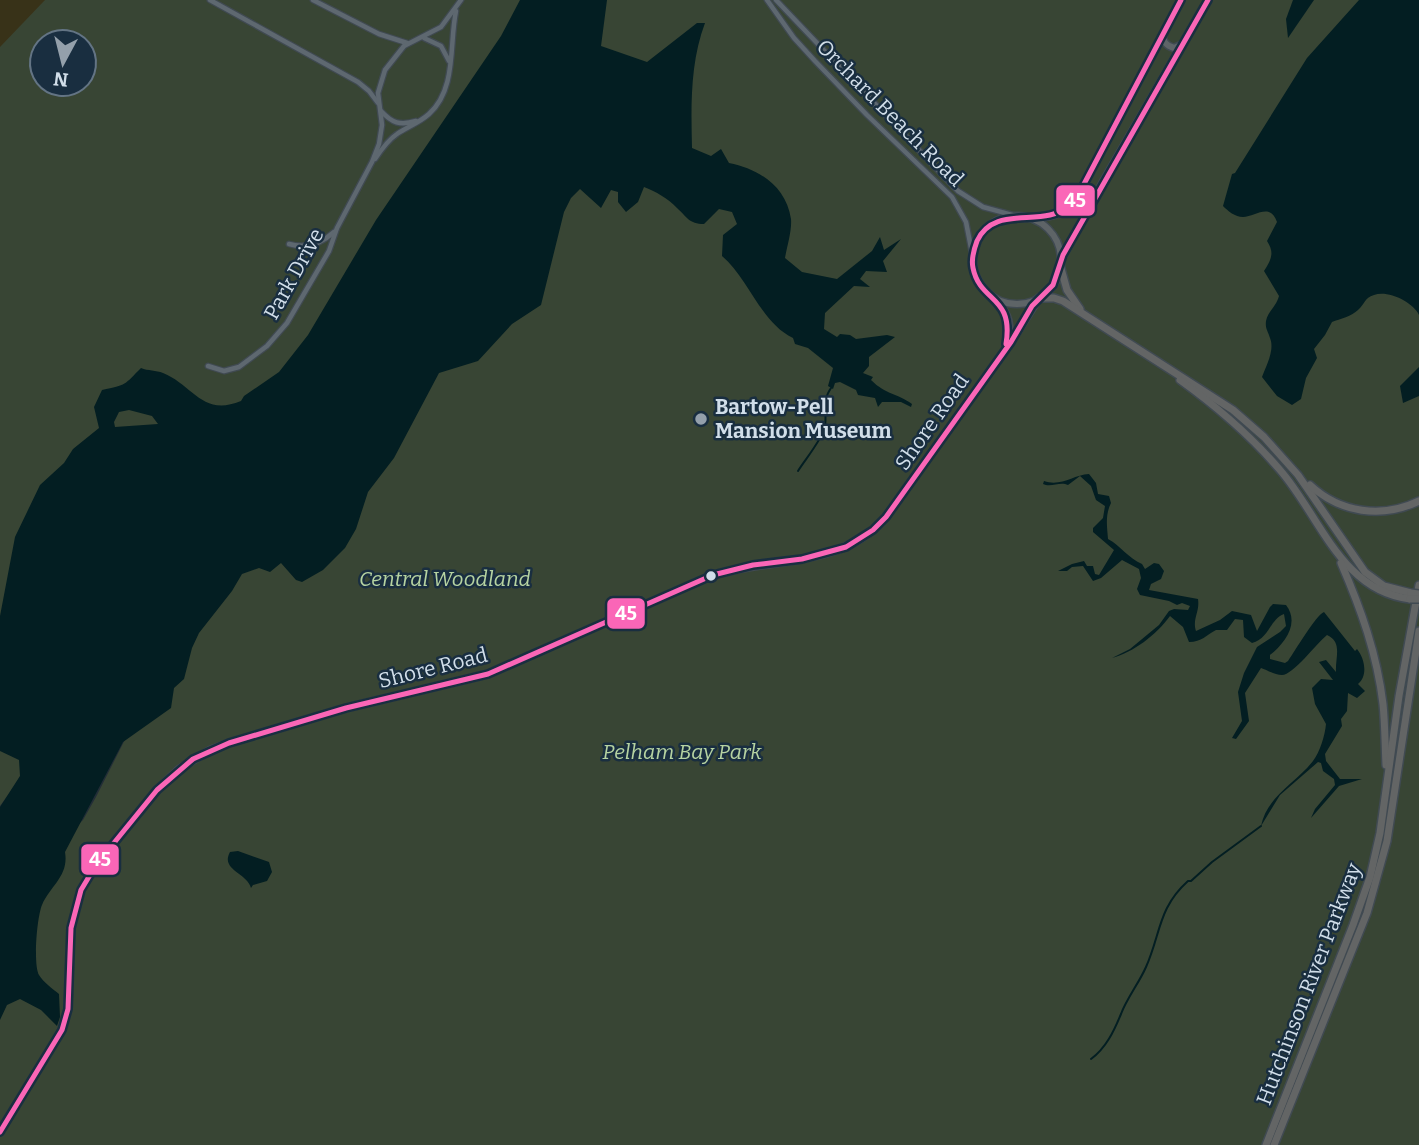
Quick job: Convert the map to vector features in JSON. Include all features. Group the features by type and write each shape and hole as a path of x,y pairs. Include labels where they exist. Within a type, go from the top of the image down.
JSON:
{"highway":[{"path":"1060,264 1069,295 1085,315"},
{"path":"1039,298 1059,299 1085,315 1160,365 1221,412 1262,450 1306,504 1339,556 1353,572 1387,594 1413,595"},
{"path":"1160,365 1198,385 1264,437 1320,505 1361,568 1384,586 1419,599"},
{"path":"1293,469 1325,497 1353,509 1384,512 1419,501"},
{"path":"1339,556 1361,610 1376,664 1384,711 1387,782"},
{"name":"Hutchinson River Parkway","path":"1266,1145 1364,897 1378,848 1401,685 1419,585"},
{"name":"Hutchinson River Parkway","path":"1274,1145 1379,876 1419,631"}],"main road":[{"path":"1005,348 1010,333 1009,320 1003,309 978,281 973,258 977,242 986,229 1004,219 1055,215 1076,200 1181,0"},
{"path":"989,294 1003,302 1027,303 1039,298 1053,285 1060,264 1110,169 1208,0"},
{"path":"1164,32 1164,41 1170,47 1176,48 1184,43"},
{"path":"1022,217 1039,223 1051,234 1059,248 1060,264"},
{"name":"Shore Road","path":"0,1132 62,1030 69,997 71,929 77,902 87,879 149,801 179,769 210,750 229,743 346,708 488,674 716,573 822,555 854,543 886,517 1039,298"}],"street":[{"path":"210,0 358,82 369,91 388,118 398,124 408,124 424,118"},
{"path":"313,0 379,34 408,43"},
{"name":"Park Drive","path":"208,366 221,371 235,369 275,338 292,314 329,251 337,228 372,162 381,135 380,84 385,69 397,52 408,43 441,27 461,0"},
{"name":"Orchard Beach Road","path":"766,0 815,61 952,197 966,222 973,258"},
{"name":"Orchard Beach Road","path":"776,0 958,191 983,206 1022,217"},
{"name":"Park Drive","path":"372,162 396,134 433,110 443,95 450,66 457,8"},
{"path":"423,37 441,47 450,66"},
{"name":"Park Drive","path":"289,243 313,245 328,237 337,228"}],"green space":[{"name":"Pelham Bay Park","path":"0,0 1389,0 1419,153 1419,1145 0,1145 0,993 18,965 54,847 83,820 96,797 382,230 41,739 0,806"}],"sand":[{"path":"0,0 45,0 0,47"}],"shaded area":[{"path":"520,0 607,0 601,46 647,62 697,23 705,23 694,69 692,148 711,156 721,149 729,163 751,170 777,188 788,207 791,219 785,258 802,272 837,279 872,251 880,237 884,250 901,239 883,261 887,272 866,271 860,279 870,287 854,286 825,313 824,329 837,337 840,334 856,339 887,335 895,337 869,357 869,366 863,373 873,377 871,380 882,389 912,404 911,407 901,402 882,402 878,407 875,398 858,395 856,390 840,382 835,383 833,389 828,386 833,368 808,348 795,344 793,338 772,322 740,276 722,256 723,235 737,224 732,212 719,209 704,224 699,224 689,219 666,198 644,187 638,202 626,212 618,202 618,192 611,190 601,208 580,189 571,198 564,212 541,305 512,324 478,361 439,373 394,458 368,492 356,529 345,548 323,570 302,582 296,580 281,563 270,572 259,568 242,574 199,633 184,679 174,688 171,708 123,742 65,852 62,874 42,905 36,940 36,961 39,975 59,994 60,1017 57,1026 41,1010 20,999 7,1005 0,1020 0,807 20,776 19,760 0,751 0,616 15,537 40,485 64,463 73,449 99,428 94,407 102,390 124,384 141,368 163,373 199,398 217,405 241,401 244,396 279,372 308,335 376,220 501,36","holes":["129,410 152,416 158,424 115,427 114,422 119,412"]},
{"path":"1293,0 1314,0 1288,38 1286,19"},
{"path":"1359,0 1419,0 1419,315 1406,302 1380,294 1368,298 1353,314 1332,322 1314,349 1317,358 1306,378 1301,399 1292,405 1277,396 1262,377 1271,348 1266,321 1279,296 1264,271 1271,256 1267,241 1277,222 1270,213 1240,217 1223,206 1232,174 1307,58"},
{"path":"1419,367 1419,396 1403,403 1400,386"},
{"path":"1089,474 1096,483 1098,494 1109,496 1111,503 1107,516 1108,539 1145,569 1154,563 1159,564 1164,571 1161,579 1151,584 1149,590 1198,599 1196,631 1232,611 1251,615 1257,631 1273,604 1286,605 1292,619 1291,626 1281,645 1270,655 1270,659 1285,663 1288,661 1311,626 1324,612 1355,651 1357,649 1360,653 1364,672 1358,684 1365,691 1357,698 1348,693 1347,711 1341,719 1342,726 1325,754 1326,761 1340,779 1362,779 1339,786 1311,818 1335,785 1334,779 1323,771 1321,763 1318,762 1280,795 1261,826 1269,806 1283,790 1306,769 1320,748 1326,724 1315,704 1312,688 1321,679 1333,680 1319,662 1326,660 1336,672 1335,642 1327,635 1287,674 1277,674 1261,668 1245,693 1249,721 1236,739 1232,738 1242,721 1238,692 1244,673 1257,647 1286,626 1284,614 1275,620 1258,641 1252,643 1244,637 1243,620 1235,619 1227,630 1216,630 1201,640 1189,642 1183,627 1170,616 1144,642 1128,652 1112,658 1130,649 1159,625 1169,611 1188,610 1190,606 1140,595 1137,589 1141,578 1139,569 1122,560 1101,578 1093,581 1083,566 1058,571 1084,561 1087,566 1093,566 1095,574 1099,575 1114,550 1093,532 1093,528 1103,518 1105,506 1096,500 1091,486 1080,476 1068,485 1043,484 1044,481 1056,483 1083,475"},
{"path":"238,851 269,862 272,872 267,881 251,888 228,863 230,852"}],"waterway":[{"path":"798,471 824,431 826,402 831,388"},
{"path":"1091,1059 1109,1039 1151,955 1165,911 1178,891 1261,826"}],"transit line":[{"name":"45","path":"1006,344 1005,316 982,288 973,268 977,241 983,232 999,221 1050,215 1074,203 1181,0"},
{"name":"45","path":"0,1132 62,1030 68,1009 71,928 81,890 96,865 157,790 193,759 229,743 346,708 488,674 713,575 753,565 802,559 846,547 873,530 886,517 1011,342 1032,306 1053,285 1063,255 1208,0"}],"place":[{"name":"Bartow-Pell Mansion Museum","path":"701,419"}],"park label":[{"name":"Central Woodland","path":"445,579"}]}
